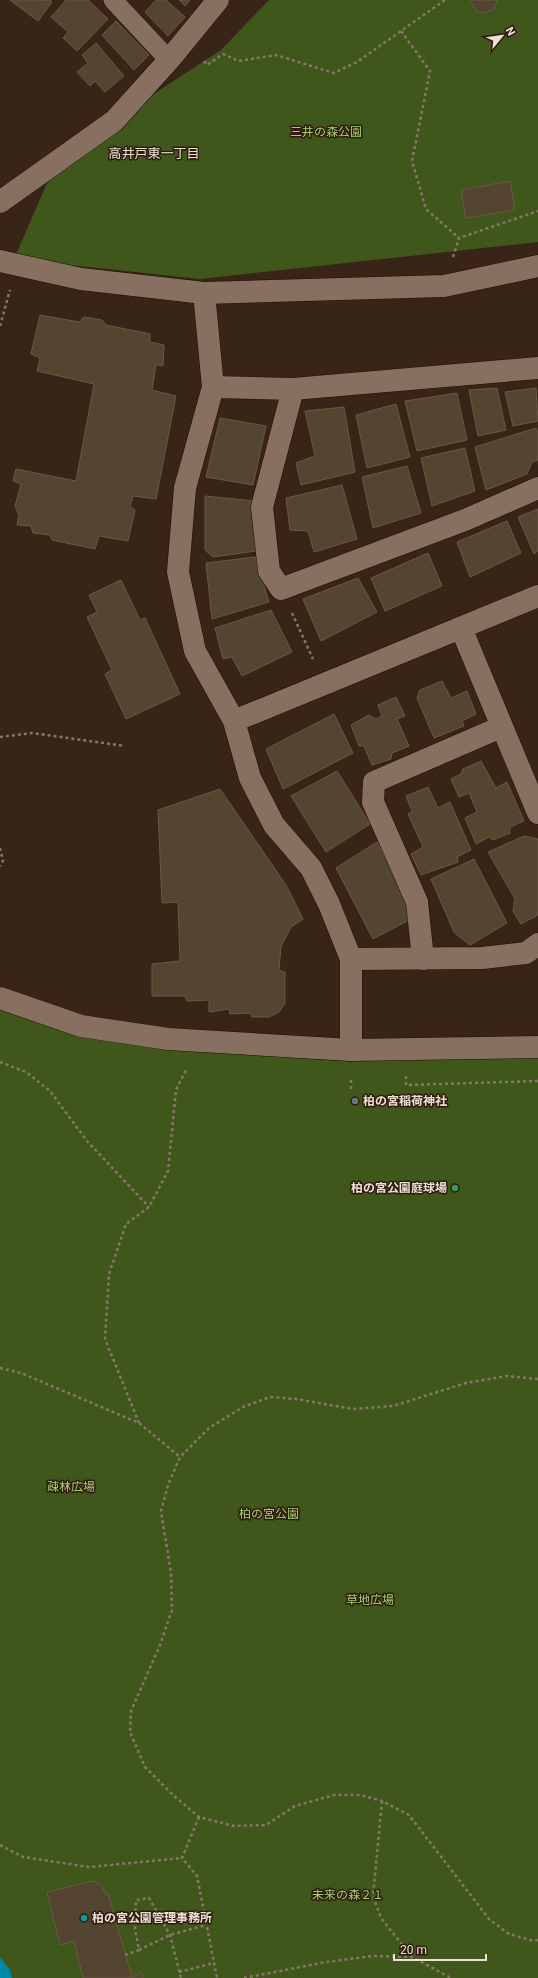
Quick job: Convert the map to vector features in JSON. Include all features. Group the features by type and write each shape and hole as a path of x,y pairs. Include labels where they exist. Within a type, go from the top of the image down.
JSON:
{"street":[{"path":"0,202 114,121 169,60 218,0"},
{"path":"0,261 81,279 204,293 444,286 538,266"},
{"path":"204,293 213,387 185,488 178,572 195,651 234,721 250,778 274,825 311,868 351,959 352,1050"},
{"path":"213,387 293,389 538,368"},
{"path":"293,389 262,507 269,571 281,589 465,520 538,488"},
{"path":"234,721 538,596"},
{"path":"461,628 538,813"},
{"path":"423,959 417,902 373,802 374,782 501,727"},
{"path":"351,959 482,958 526,953 538,944"},
{"path":"0,998 81,1026 168,1039 352,1050 538,1047"}],"lane":[{"path":"113,0 169,60"}],"path":[{"path":"187,37 207,65 223,54 239,61 276,55 334,73 357,62 445,0"},
{"path":"401,32 430,71 412,161 426,209 459,238"},
{"path":"459,238 538,211"},
{"path":"444,286 459,238"},
{"path":"281,589 324,684"},
{"path":"0,737 32,732 125,746"},
{"path":"0,848 3,861 0,866"},
{"path":"139,1422 105,1339 109,1274 126,1224 149,1207 168,1171 176,1090 199,1041"},
{"path":"0,1062 26,1072 50,1090 87,1141 149,1207"},
{"path":"406,1085 538,1081"},
{"path":"0,1368 21,1373 139,1422 180,1457"},
{"path":"538,1379 506,1376 466,1383 430,1396 386,1407 353,1409 296,1399 270,1397 243,1407 209,1428 180,1457 168,1485 162,1511 171,1573 172,1610 160,1645 131,1711 130,1732 146,1767 173,1795 199,1817 234,1826 266,1824 295,1806 334,1795 360,1795 382,1801 409,1814 489,1919 509,1934 538,1940"},
{"path":"382,1801 373,1896 381,1918 412,1957 451,1978"},
{"path":"182,1858 199,1817"},
{"path":"0,1845 23,1857 89,1867 182,1858"},
{"path":"182,1858 196,1876 217,1978"},
{"path":"139,1950 135,1929 136,1900 148,1898 170,1935 180,1978"},
{"path":"125,1955 170,1935 206,1925"},
{"path":"244,1978 326,1962 373,1956 412,1957"},
{"path":"179,1972 214,1963"}],"green space":[{"name":"三井の森公園","path":"269,0 538,0 538,242 200,279 14,259 59,156 221,50"},
{"name":"柏の宮公園","path":"0,998 81,1026 351,1050 538,1047 538,1978 0,1978"}],"water":[{"path":"0,1957 10,1970 12,1978 0,1978"}],"building":[{"path":"10,0 50,0 52,2 38,21"},
{"path":"66,0 88,0 108,19 77,51 63,38 68,32 51,17"},
{"path":"156,0 166,0 185,17 168,36 145,12"},
{"path":"179,0 190,0 185,6"},
{"path":"471,0 497,0 494,9 485,13 476,11"},
{"path":"116,21 149,55 134,70 102,35"},
{"path":"96,43 124,76 105,92 95,81 90,86 77,72 88,63 82,55"},
{"path":"510,181 515,210 466,218 461,190"},
{"path":"40,315 79,322 84,317 102,320 106,325 150,334 150,342 164,345 163,366 156,365 152,390 176,396 156,499 133,496 130,506 135,510 128,541 99,536 95,549 52,540 50,535 33,533 31,526 17,525 19,515 15,506 21,484 13,481 16,469 76,481 94,384 37,371 40,358 31,354"},
{"path":"497,388 506,430 478,436 469,390"},
{"path":"536,388 538,421 513,426 505,392"},
{"path":"457,393 467,440 417,451 405,401"},
{"path":"396,404 410,457 367,468 356,415"},
{"path":"344,407 355,472 301,485 296,463 315,456 305,411"},
{"path":"220,418 266,426 253,485 206,477"},
{"path":"536,428 538,433 538,460 532,462 527,474 486,490 475,447"},
{"path":"465,448 475,491 432,506 421,458"},
{"path":"407,466 421,513 373,528 362,477"},
{"path":"342,485 357,539 314,552 308,531 290,530 286,498"},
{"path":"205,496 254,501 256,551 213,557 205,550"},
{"path":"538,509 538,551 534,554 518,517"},
{"path":"507,521 521,553 470,577 457,542"},
{"path":"428,553 442,586 385,611 371,578"},
{"path":"255,557 269,602 212,619 206,563"},
{"path":"358,578 377,612 321,641 303,599"},
{"path":"121,580 140,620 145,618 180,694 126,719 105,674 112,670 87,617 97,612 89,595"},
{"path":"271,610 292,652 242,676 232,657 223,659 215,628"},
{"path":"442,681 451,698 467,691 476,714 462,721 464,726 434,738 417,698 420,690"},
{"path":"396,697 405,716 397,719 409,746 392,753 391,759 372,765 364,746 359,746 351,725 369,715 376,719 382,716 378,705"},
{"path":"334,714 353,753 283,789 266,749"},
{"path":"481,761 496,788 507,782 524,821 510,827 510,833 493,840 489,837 476,844 465,818 477,812 469,793 459,797 451,779 461,774 463,769"},
{"path":"337,771 370,824 326,852 291,796"},
{"path":"428,787 438,808 450,802 471,850 457,857 458,862 421,875 411,854 423,847 408,814 412,811 406,796"},
{"path":"220,789 286,885 303,919 291,927 281,946 279,970 285,972 285,1003 279,1012 269,1017 252,1017 250,1013 230,1014 229,1009 209,1012 209,1000 187,1001 185,996 152,996 152,964 180,961 178,902 162,903 158,810"},
{"path":"524,836 538,839 538,915 521,924 513,911 515,899 488,852"},
{"path":"377,842 409,904 411,919 373,939 336,868"},
{"path":"474,859 507,923 470,945 454,932 431,879"},
{"path":"351,1098 356,1098 357,1103 351,1103"},
{"name":"柏の宮公園管理事務所","path":"93,1881 101,1885 106,1894 108,1893 132,1977 142,1973 144,1978 83,1978 74,1941 60,1945 47,1892"}],"place":[{"name":"柏の宮稲荷神社","path":"355,1101"},
{"name":"柏の宮公園庭球場","path":"455,1188"},
{"name":"柏の宮公園管理事務所","path":"84,1918"}],"district":[{"name":"高井戸東一丁目","path":"154,153"}],"park label":[{"name":"疎林広場","path":"71,1487"},
{"name":"草地広場","path":"370,1600"},
{"name":"未来の森２１","path":"348,1895"}]}
